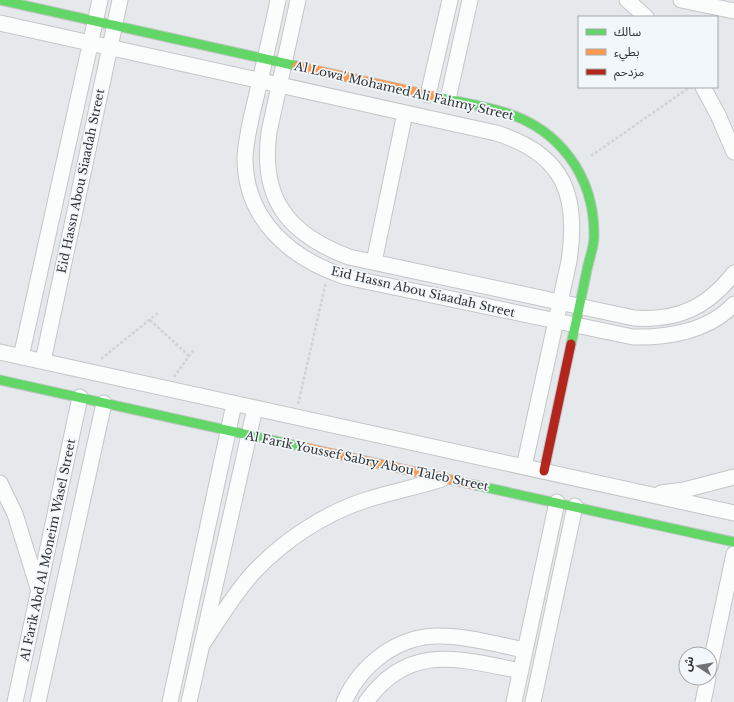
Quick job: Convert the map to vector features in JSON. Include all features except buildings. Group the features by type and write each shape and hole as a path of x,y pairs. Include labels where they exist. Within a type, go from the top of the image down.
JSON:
{"street":[{"name":"Al Lowa' Mohamed Ali Fahmy Street","path":"0,0 18,2 115,26 501,111 524,119 550,135 563,147 578,166 588,189 592,207 594,238 544,471"},
{"name":"Eid Hassn Abou Siaadah Street","path":"22,357 100,0"},
{"name":"Eid Hassn Abou Siaadah Street","path":"43,361 120,0"},
{"name":"Eid Hassn Abou Siaadah Street","path":"278,0 249,128 245,158 249,188 260,215 278,239 302,258 328,271 346,277 633,337 669,336 692,330 709,322 733,305"},
{"name":"Eid Hassn Abou Siaadah Street","path":"298,0 266,153 268,174 273,194 283,212 292,223 313,241 349,256 374,262 634,318 666,318 684,313 702,305 717,294 734,273"},
{"path":"428,95 450,0"},
{"path":"448,99 470,0"},
{"path":"627,0 645,16"},
{"path":"681,0 734,11"},
{"name":"Al Lowa' Mohamed Ali Fahmy Street","path":"0,24 496,133 519,140 539,153 555,170 567,190 573,213 572,243 524,467"},
{"path":"704,88 718,115 734,152"},
{"path":"374,262 405,113"},
{"path":"434,295 438,276"},
{"path":"458,300 462,281"},
{"path":"717,294 733,305"},
{"path":"666,318 669,336"},
{"path":"0,352 734,513"},
{"name":"Al Farik Youssef Sabry Abou Taleb Street","path":"0,380 734,542"},
{"name":"Al Farik Abd Al Moneim Wasel Street","path":"15,702 80,397"},
{"name":"Al Farik Abd Al Moneim Wasel Street","path":"38,702 104,402"},
{"path":"170,702 234,404"},
{"path":"190,702 255,408"},
{"path":"649,494 684,490 734,477"},
{"path":"202,645 231,601 252,574 277,550 306,529 334,513 365,500 447,478"},
{"path":"0,482 15,514 39,592"},
{"path":"514,702 557,502"},
{"path":"533,702 575,506"},
{"path":"714,646 734,554"},
{"path":"344,702 359,677 373,662 405,642 423,637 441,636 525,650"},
{"path":"366,702 387,678 403,668 420,661 438,658 458,659 521,671"},
{"path":"703,702 706,686"}],"path":[{"path":"578,166 689,88"},
{"path":"296,417 328,271"},
{"path":"86,371 158,313"},
{"path":"150,320 189,356"},
{"path":"166,389 194,348"}],"traffic: fast":[{"path":"0,0 297,66"},
{"path":"438,97 500,111 521,119 540,129 556,142 570,157 580,175 588,194 593,215 594,241 571,344"},
{"path":"0,380 303,447"},
{"path":"475,485 734,542"}],"traffic: slow":[{"path":"297,66 438,97"},
{"path":"303,447 475,485"}],"traffic: jam":[{"path":"544,471 571,344"}]}
